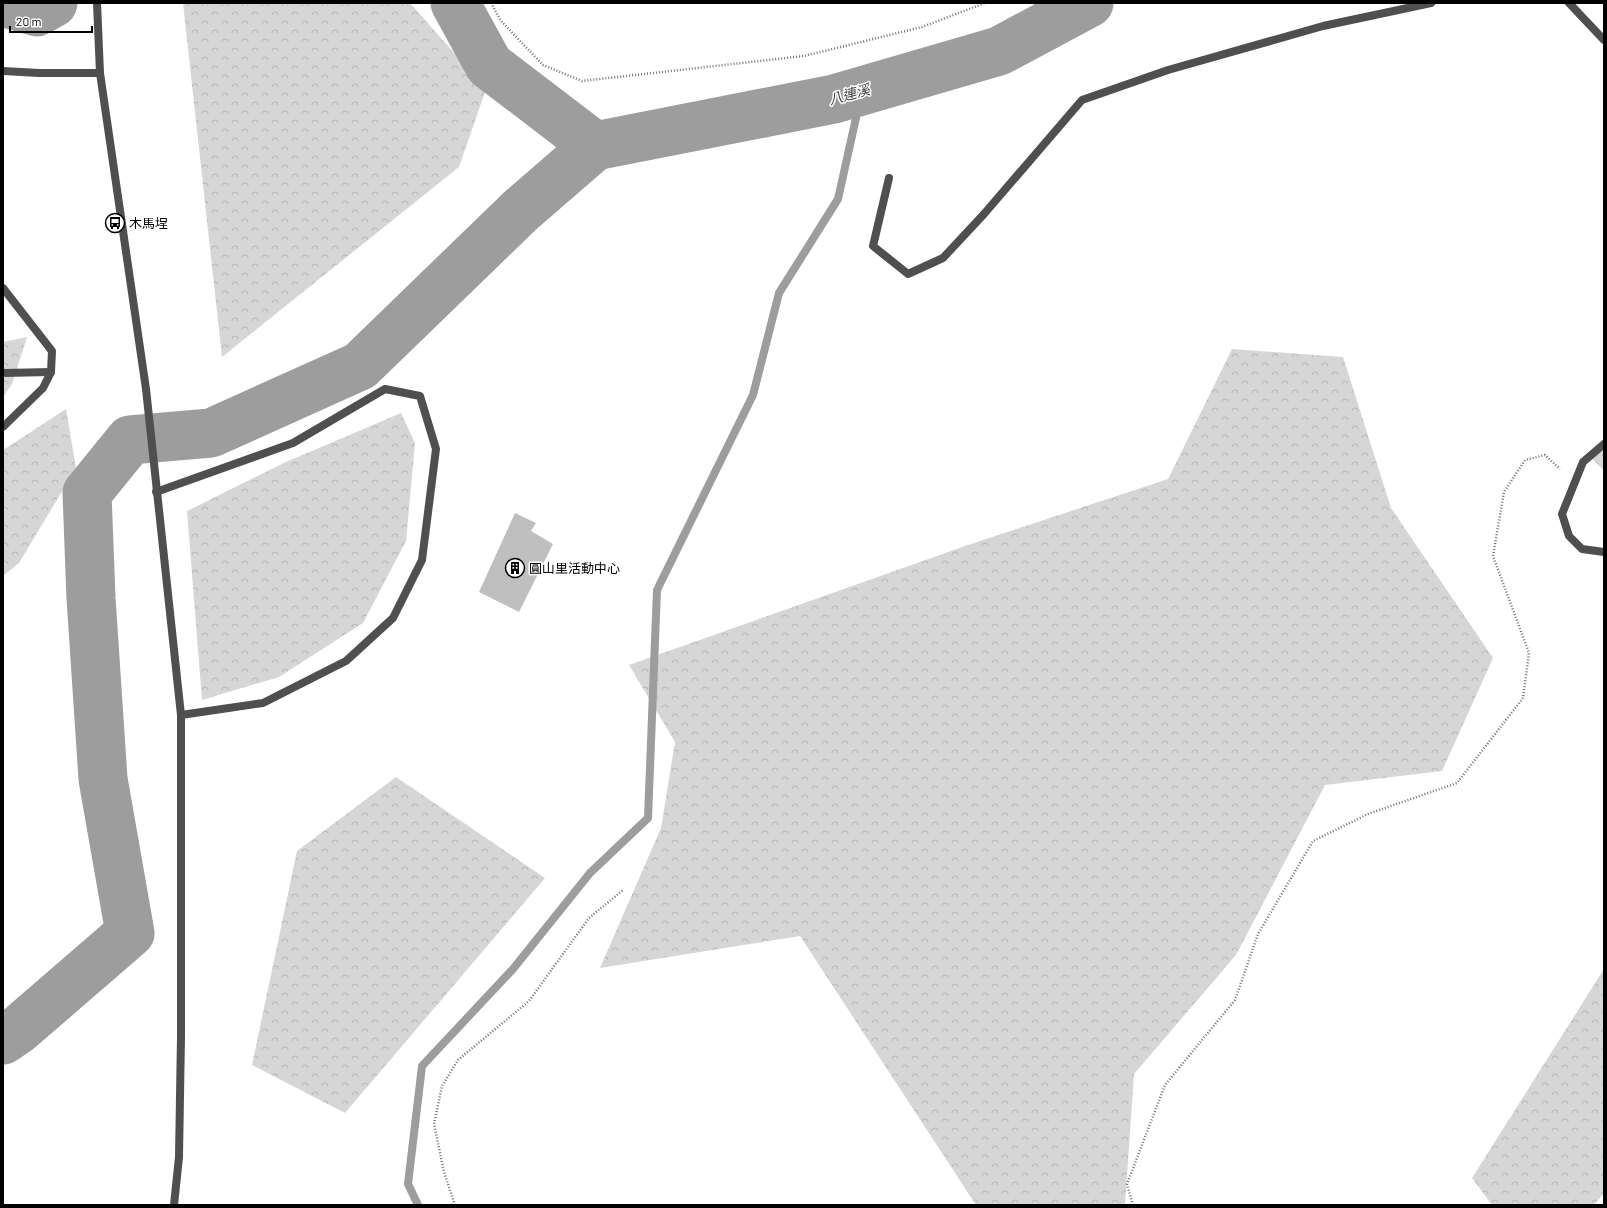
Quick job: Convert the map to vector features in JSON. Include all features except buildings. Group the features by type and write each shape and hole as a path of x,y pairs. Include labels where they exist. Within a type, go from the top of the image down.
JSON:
{"street":[{"path":"97,3 100,72 146,389 181,715 181,1036 179,1157 174,1205"},
{"path":"889,178 873,246 908,274 943,258 984,214 1082,100 1168,70 1323,26 1431,3"},
{"path":"1569,3 1604,40"},
{"path":"3,72 100,72"},
{"path":"3,288 52,351 51,372 43,388 3,427"},
{"path":"3,373 51,372"},
{"path":"156,492 293,443 385,389 420,396 436,449 422,560 393,618 346,661 263,703 181,715"},
{"path":"1604,444 1583,462 1574,481 1562,514 1569,536 1582,549 1604,552"}],"path":[{"path":"491,3 501,21 543,65 582,81 804,56 922,27 985,3"},
{"path":"1133,1205 1127,1184 1165,1085 1234,1000 1258,934 1313,841 1368,814 1457,783 1523,698 1528,653 1493,556 1504,492 1525,460 1545,455 1574,481"},
{"path":"455,1205 444,1172 434,1124 442,1086 458,1060 529,1001 589,918 623,890"}],"green space":[{"path":"183,3 410,3 486,89 459,167 222,357"},
{"path":"27,337 12,384 3,397 3,342"},
{"path":"1232,349 1343,357 1391,508 1493,658 1442,771 1325,785 1236,955 1134,1074 1125,1205 976,1205 800,936 600,968 661,828 675,742 629,665 965,546 1168,479"},
{"path":"66,409 76,468 19,563 3,576 3,450"},
{"path":"401,413 415,443 406,541 363,623 279,677 202,700 187,511 286,462"},
{"path":"1604,446 1604,471 1588,454"},
{"path":"396,777 545,878 345,1113 252,1065 297,851"},
{"path":"1604,969 1604,1193 1594,1205 1492,1205 1472,1178"}],"waterway":[{"path":"5,3 37,12 53,3"},
{"path":"455,3 489,65 595,146"},
{"name":"八連溪","path":"595,146 834,99 999,51 1089,3"},
{"path":"418,1205 408,1184 422,1066 513,969 590,873 648,818 657,590 753,395 779,293 838,199 862,91"},
{"path":"3,1040 19,1029 130,933 103,779 91,598 87,493 130,440 211,433 360,366 520,211 595,146"}],"place":[{"name":"木馬埕","path":"115,223"},
{"name":"圓山里活動中心","path":"515,568"}]}
